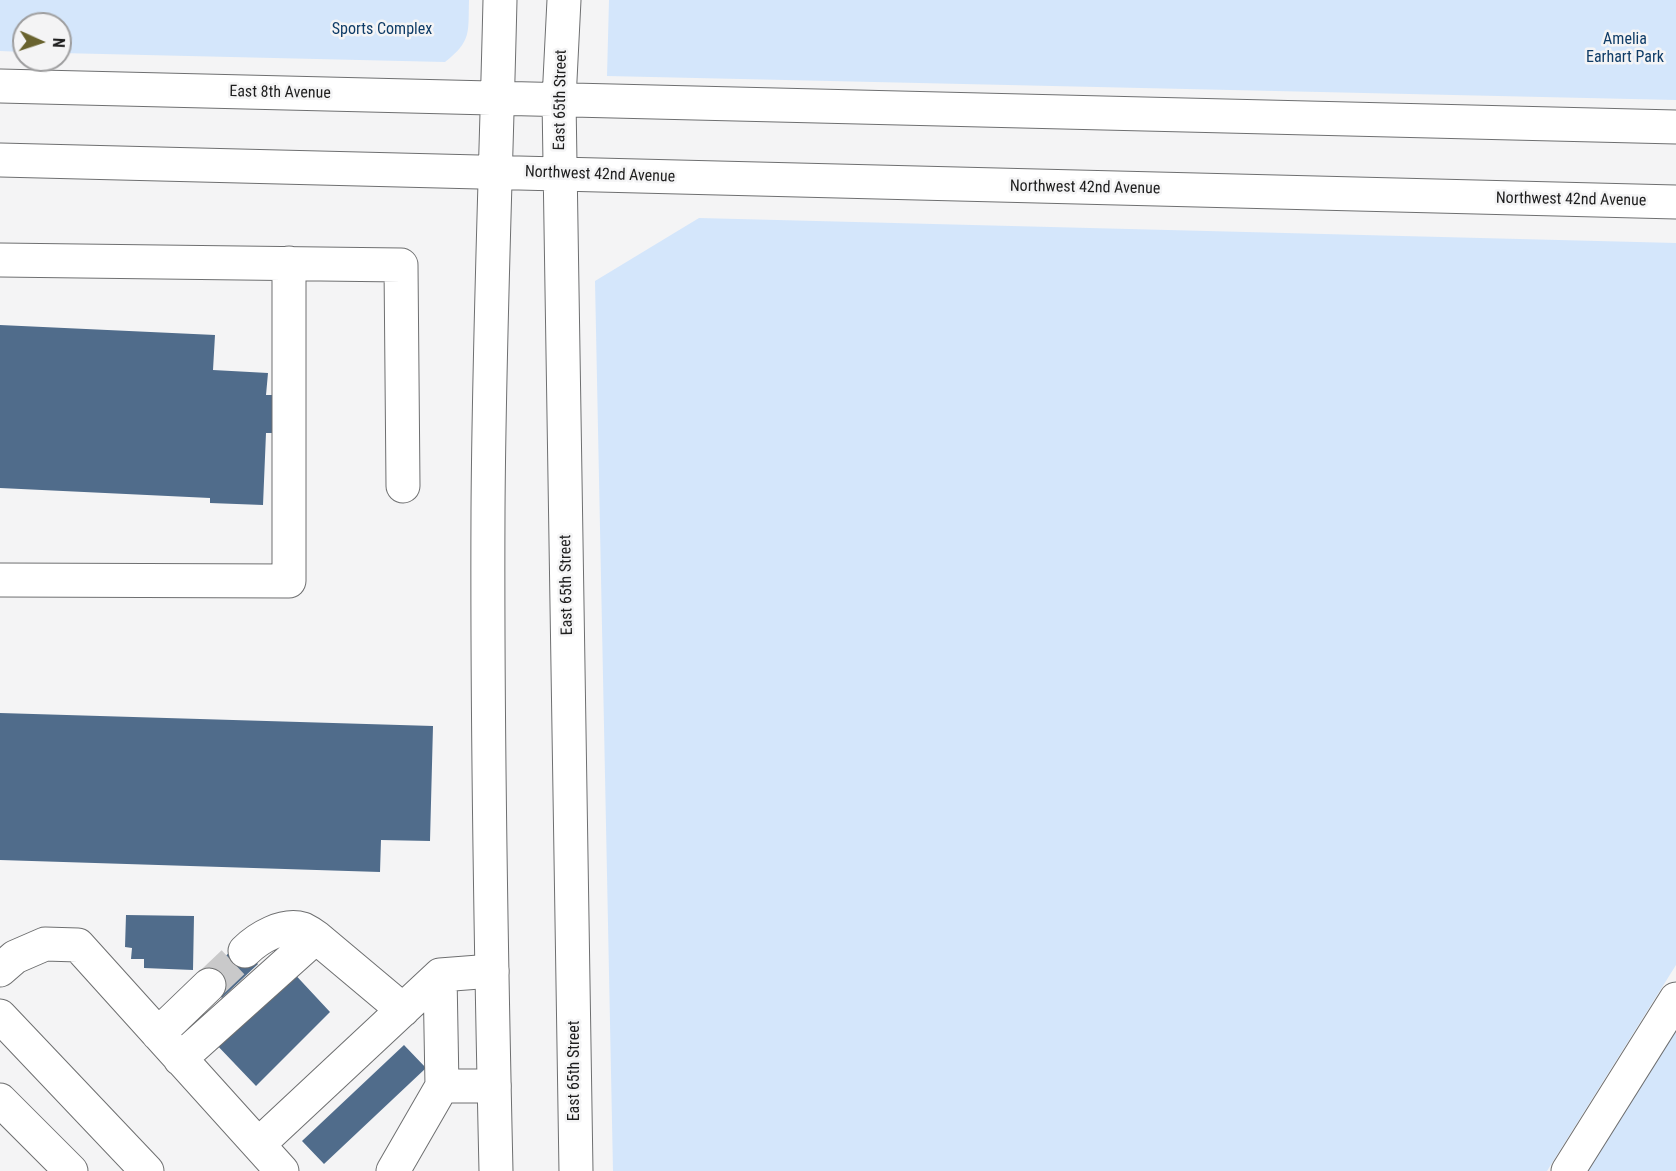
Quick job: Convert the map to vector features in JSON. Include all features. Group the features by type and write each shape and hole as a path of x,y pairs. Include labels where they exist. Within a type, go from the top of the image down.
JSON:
{"main road":[{"path":"496,1171 492,971 489,511 500,0"},
{"name":"East 65th Street","path":"564,0 559,100 576,1171"},
{"name":"East 8th Avenue","path":"0,86 559,100"},
{"path":"559,100 1676,127"},
{"path":"0,160 495,172"},
{"name":"Northwest 42nd Avenue","path":"495,172 1676,202"},
{"path":"0,260 401,265 403,486"},
{"path":"0,580 289,581 289,263"},
{"path":"245,951 257,939 278,930 302,928 316,937 403,1010"},
{"path":"180,1059 316,937"},
{"path":"0,970 15,957 45,944 78,945 282,1171"},
{"path":"259,1144 440,975 492,971"},
{"path":"393,1171 442,1086 440,975"},
{"path":"158,1034 210,985"},
{"path":"1568,1171 1676,999"},
{"path":"0,1016 147,1171"},
{"path":"442,1086 494,1086"},
{"path":"0,1100 71,1171"}],"green space":[{"name":"Sports Complex","path":"0,0 469,0 467,35 460,48 445,62 72,53 72,12 12,12 12,52 0,51"},
{"name":"Amelia Earhart Park","path":"609,0 1676,0 1676,100 607,76"},
{"path":"699,218 1676,243 1676,965 1547,1171 613,1171 595,281"},
{"path":"1676,1026 1676,1171 1586,1171"}],"building":[{"path":"0,325 215,335 213,370 268,373 266,395 276,395 274,433 266,433 263,505 210,503 210,498 0,488"},
{"path":"0,713 433,726 430,841 381,840 380,872 0,860"},
{"path":"126,915 194,916 193,970 144,968 144,959 131,959 132,948 125,947"},
{"path":"238,944 258,964 222,998 203,978"},
{"path":"289,968 330,1012 256,1086 213,1041"},
{"path":"404,1045 426,1068 324,1164 302,1141"}],"tunnel":[{"path":"209,985 245,951"}]}
